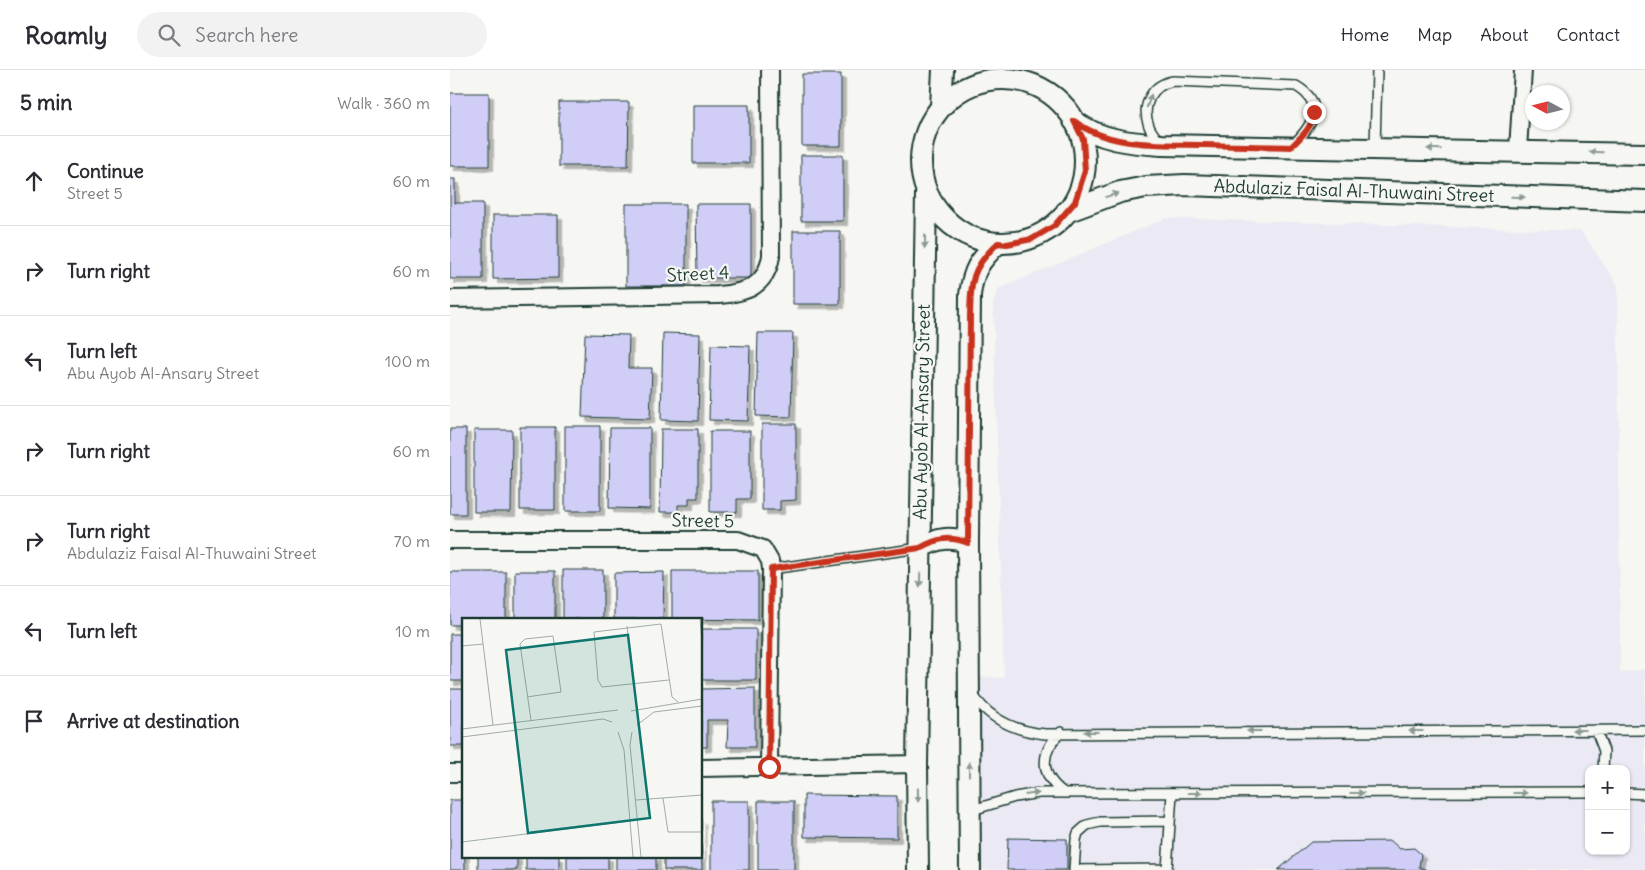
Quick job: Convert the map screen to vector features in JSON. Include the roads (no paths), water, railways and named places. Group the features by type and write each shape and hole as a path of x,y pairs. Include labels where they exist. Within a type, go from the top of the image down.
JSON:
{"street":[{"name":"Street 4","path":"450,299 718,295 737,293 756,284 764,277 769,268 771,256 770,70"},
{"path":"941,106 944,70"},
{"path":"1027,70 1052,93 1068,110 1083,139 1085,171 1075,202 1054,226 1032,239 1007,244 982,242 959,232 940,215 926,194 920,170 921,146 929,122 946,100 970,84 998,77 1026,81 1052,93"},
{"path":"1518,150 1522,70"},
{"path":"1074,121 1086,130 1110,138 1162,144 1645,154"},
{"name":"Abdulaziz Faisal Al-Thuwaini Street","path":"1066,212 1120,192 1146,187 1185,185 1645,201"},
{"name":"Abu Ayob Al-Ansary Street","path":"918,870 917,764 926,194"},
{"path":"970,870 968,543 970,295 978,263 998,243"},
{"path":"920,548 933,540 951,538 968,543"},
{"name":"Street 5","path":"450,540 738,540 763,549 770,561 771,569 769,767"},
{"path":"702,768 917,764"}],"lane":[{"path":"1375,148 1377,70"},
{"path":"1162,144 1148,125 1147,104 1150,95 1156,87 1173,81 1296,86 1306,93 1314,112 1311,125 1291,147"},
{"path":"771,569 920,548"},
{"path":"968,689 988,712 1001,721 1030,732 1645,730"},
{"path":"1596,730 1604,750 1603,765"},
{"path":"1060,732 1048,748 1045,758 1046,769 1055,787 1064,793"},
{"path":"969,811 1015,797 1039,793 1585,792"},
{"path":"1170,820 1100,822 1087,825 1078,833 1074,870 1167,870 1172,793"},
{"path":"1630,793 1645,794"}]}
